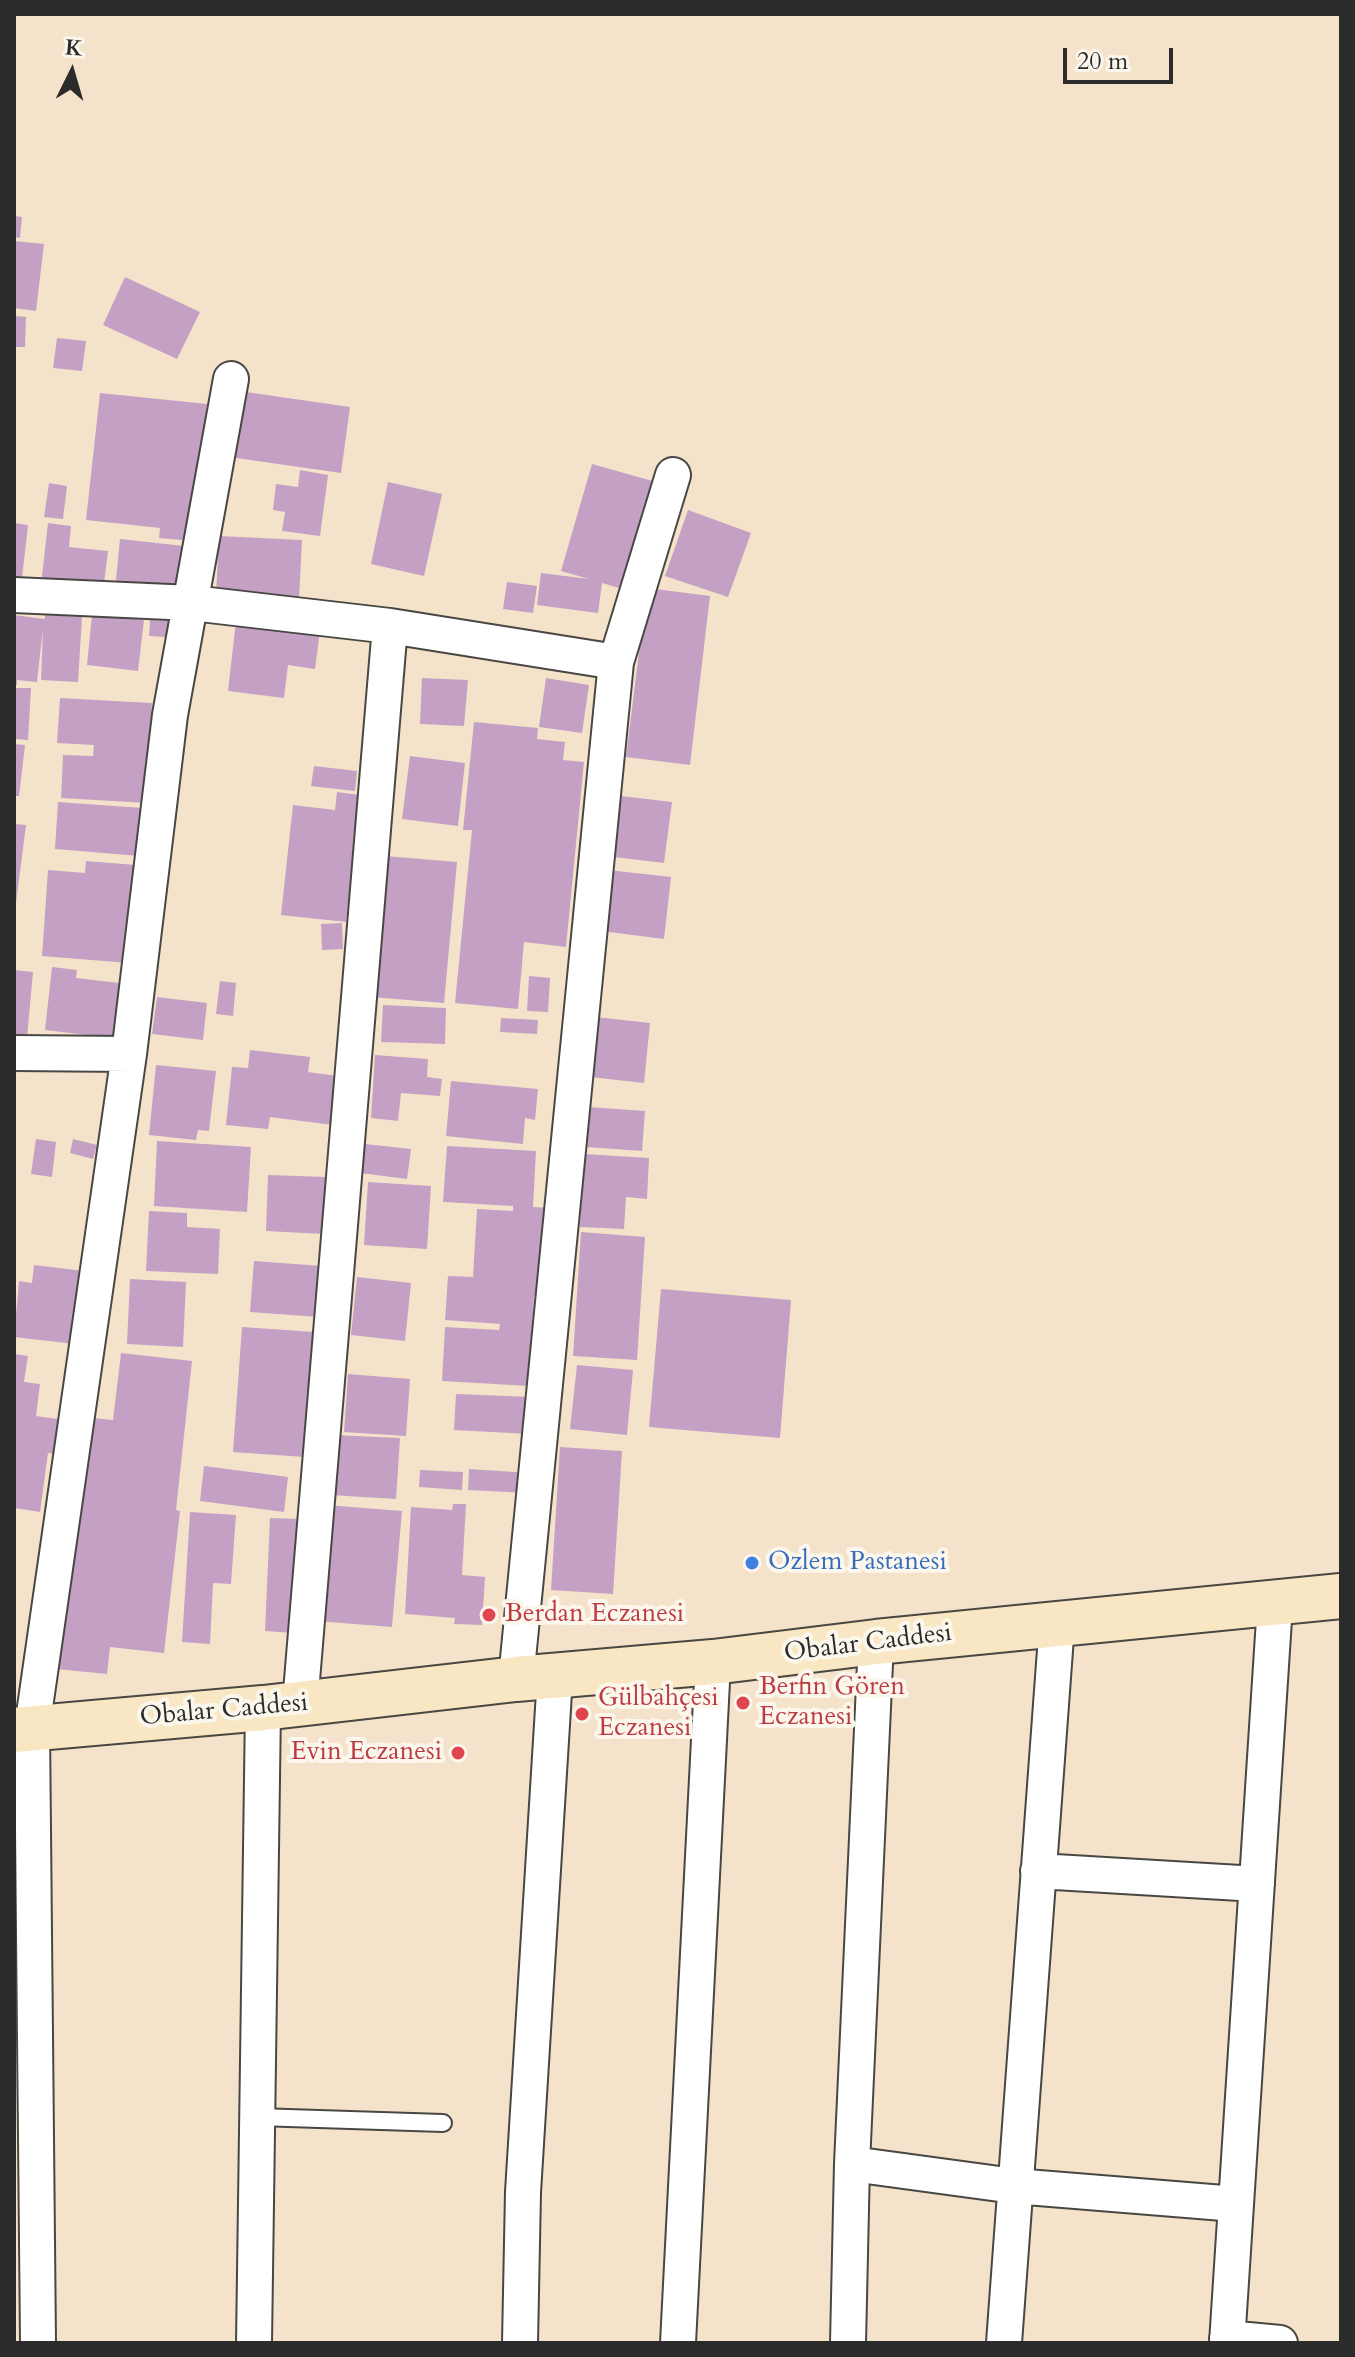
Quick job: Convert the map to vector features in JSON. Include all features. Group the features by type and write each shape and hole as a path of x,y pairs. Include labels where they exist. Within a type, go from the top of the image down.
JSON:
{"main road":[{"name":"Obalar Caddesi","path":"23,1729 281,1706 1057,1623 1341,1596"}],"street":[{"path":"38,2343 23,1729 129,1054 170,715 231,379"},
{"path":"520,2343 536,1678 616,662 673,475"},
{"path":"14,595 192,603 390,626 616,662"},
{"path":"254,2343 257,2117 281,1706 390,626"},
{"path":"14,1053 129,1054"},
{"path":"1275,1604 1227,2340 1280,2343"},
{"path":"1004,2343 1057,1623"},
{"path":"848,2343 852,2164 876,1642"},
{"path":"678,2343 713,1662"},
{"path":"1038,1871 1257,1884"},
{"path":"852,2164 1014,2186 1236,2204"}],"lane":[{"path":"257,2117 443,2123"}],"building":[{"path":"14,216 22,217 20,238 14,237"},
{"path":"14,241 44,244 36,311 14,308"},
{"path":"125,277 200,312 177,359 103,325"},
{"path":"14,316 26,317 25,347 14,347"},
{"path":"57,338 86,341 82,371 53,368"},
{"path":"239,391 350,407 341,473 229,457"},
{"path":"100,393 207,404 192,541 159,538 160,528 86,520"},
{"path":"592,464 656,482 626,590 602,583 598,613 537,605 541,573 589,579 561,571"},
{"path":"300,470 328,475 320,536 282,531 285,512 273,510 276,484 298,487"},
{"path":"388,482 442,494 424,576 371,564"},
{"path":"49,483 67,486 63,519 44,517"},
{"path":"688,510 751,533 728,597 665,576"},
{"path":"14,523 28,525 21,587 14,586"},
{"path":"48,523 71,526 69,547 108,551 103,592 41,585"},
{"path":"219,536 302,540 299,599 216,595"},
{"path":"120,539 184,546 179,597 115,590"},
{"path":"507,582 537,586 533,613 503,609"},
{"path":"647,588 710,596 690,765 626,757"},
{"path":"14,615 45,619 45,615 82,617 78,682 41,680 43,628 37,682 17,680 17,685 14,684"},
{"path":"92,615 144,620 138,671 87,665"},
{"path":"150,620 180,622 180,638 149,636"},
{"path":"236,621 320,631 315,669 288,665 284,698 228,691"},
{"path":"422,678 468,680 464,726 420,724"},
{"path":"546,678 589,685 582,733 539,727"},
{"path":"14,688 31,688 28,740 14,739"},
{"path":"60,698 152,703 146,803 61,798 63,755 93,756 94,745 57,743"},
{"path":"474,722 538,728 537,739 565,742 563,760 584,762 566,947 524,942 518,1009 455,1003 472,830 463,830"},
{"path":"14,744 25,745 19,796 14,796"},
{"path":"410,756 465,763 458,826 402,819"},
{"path":"314,766 357,771 355,791 311,786"},
{"path":"337,792 360,795 346,922 281,915 293,805 335,810"},
{"path":"613,795 672,802 664,863 605,856"},
{"path":"58,802 143,808 139,856 55,849"},
{"path":"14,824 26,825 16,903 14,903"},
{"path":"385,856 457,862 444,1003 372,997"},
{"path":"86,861 136,865 128,963 42,956 48,870 85,873"},
{"path":"608,870 671,877 664,939 601,931"},
{"path":"342,923 343,949 322,950 321,924"},
{"path":"52,967 77,970 76,978 128,984 121,1039 45,1030"},
{"path":"14,970 33,972 27,1038 14,1037"},
{"path":"529,976 550,978 548,1012 527,1011"},
{"path":"220,981 236,983 233,1016 216,1014"},
{"path":"157,997 207,1003 203,1040 152,1034"},
{"path":"383,1005 446,1008 445,1044 381,1042"},
{"path":"596,1017 650,1023 644,1083 590,1077"},
{"path":"501,1018 538,1020 537,1034 500,1032"},
{"path":"250,1050 310,1057 308,1072 338,1076 333,1125 270,1117 268,1129 226,1125 232,1067 248,1068"},
{"path":"375,1055 428,1059 427,1077 442,1079 440,1096 401,1093 398,1121 371,1118"},
{"path":"156,1065 216,1071 209,1131 198,1130 196,1140 149,1135"},
{"path":"451,1081 538,1089 535,1120 525,1118 523,1144 446,1136"},
{"path":"588,1107 645,1111 642,1151 586,1147"},
{"path":"36,1139 56,1142 52,1177 31,1174"},
{"path":"73,1139 97,1145 93,1159 70,1153"},
{"path":"157,1141 251,1147 247,1212 154,1206"},
{"path":"365,1144 411,1149 407,1179 360,1173"},
{"path":"447,1146 536,1151 533,1207 550,1208 546,1296 534,1296 529,1386 442,1381 445,1327 499,1330 500,1324 445,1320 448,1276 473,1277 477,1209 513,1211 513,1206 443,1202"},
{"path":"584,1154 649,1158 647,1199 626,1197 624,1229 580,1227"},
{"path":"268,1175 327,1177 324,1234 266,1231"},
{"path":"368,1182 431,1186 427,1249 364,1245"},
{"path":"149,1211 187,1213 187,1227 220,1229 218,1274 146,1271"},
{"path":"581,1232 645,1237 637,1360 573,1356"},
{"path":"254,1261 322,1266 318,1317 250,1312"},
{"path":"34,1265 84,1271 75,1344 14,1337 19,1281 32,1283"},
{"path":"357,1277 411,1283 405,1341 351,1335"},
{"path":"130,1279 186,1282 183,1347 127,1344"},
{"path":"661,1289 791,1300 780,1438 649,1427"},
{"path":"242,1327 314,1332 305,1457 233,1452"},
{"path":"121,1353 192,1361 164,1653 110,1647 107,1674 56,1669 84,1417 113,1420"},
{"path":"14,1354 28,1356 24,1382 40,1384 36,1416 65,1420 76,1457 48,1453 40,1512 14,1508"},
{"path":"577,1365 633,1370 627,1435 570,1429"},
{"path":"348,1374 410,1379 406,1436 344,1432"},
{"path":"456,1394 531,1397 529,1434 454,1430"},
{"path":"334,1435 400,1438 396,1499 330,1495"},
{"path":"560,1447 622,1451 613,1594 551,1590"},
{"path":"204,1466 288,1477 284,1512 200,1501"},
{"path":"469,1469 530,1473 528,1493 468,1490"},
{"path":"420,1470 463,1472 462,1490 419,1487"},
{"path":"453,1504 466,1504 462,1575 485,1577 482,1625 454,1624 455,1618 405,1614 411,1507 452,1510"},
{"path":"327,1505 402,1511 392,1627 317,1621"},
{"path":"190,1512 236,1515 231,1584 213,1583 210,1644 182,1642"},
{"path":"270,1518 299,1519 294,1633 265,1631"}],"place":[{"name":"Ozlem Pastanesi","path":"752,1563"},
{"name":"Berdan Eczanesi","path":"489,1615"},
{"name":"Berfin Gören Eczanesi","path":"743,1703"},
{"name":"Gülbahçesi Eczanesi","path":"582,1714"},
{"name":"Evin Eczanesi","path":"458,1753"}]}
